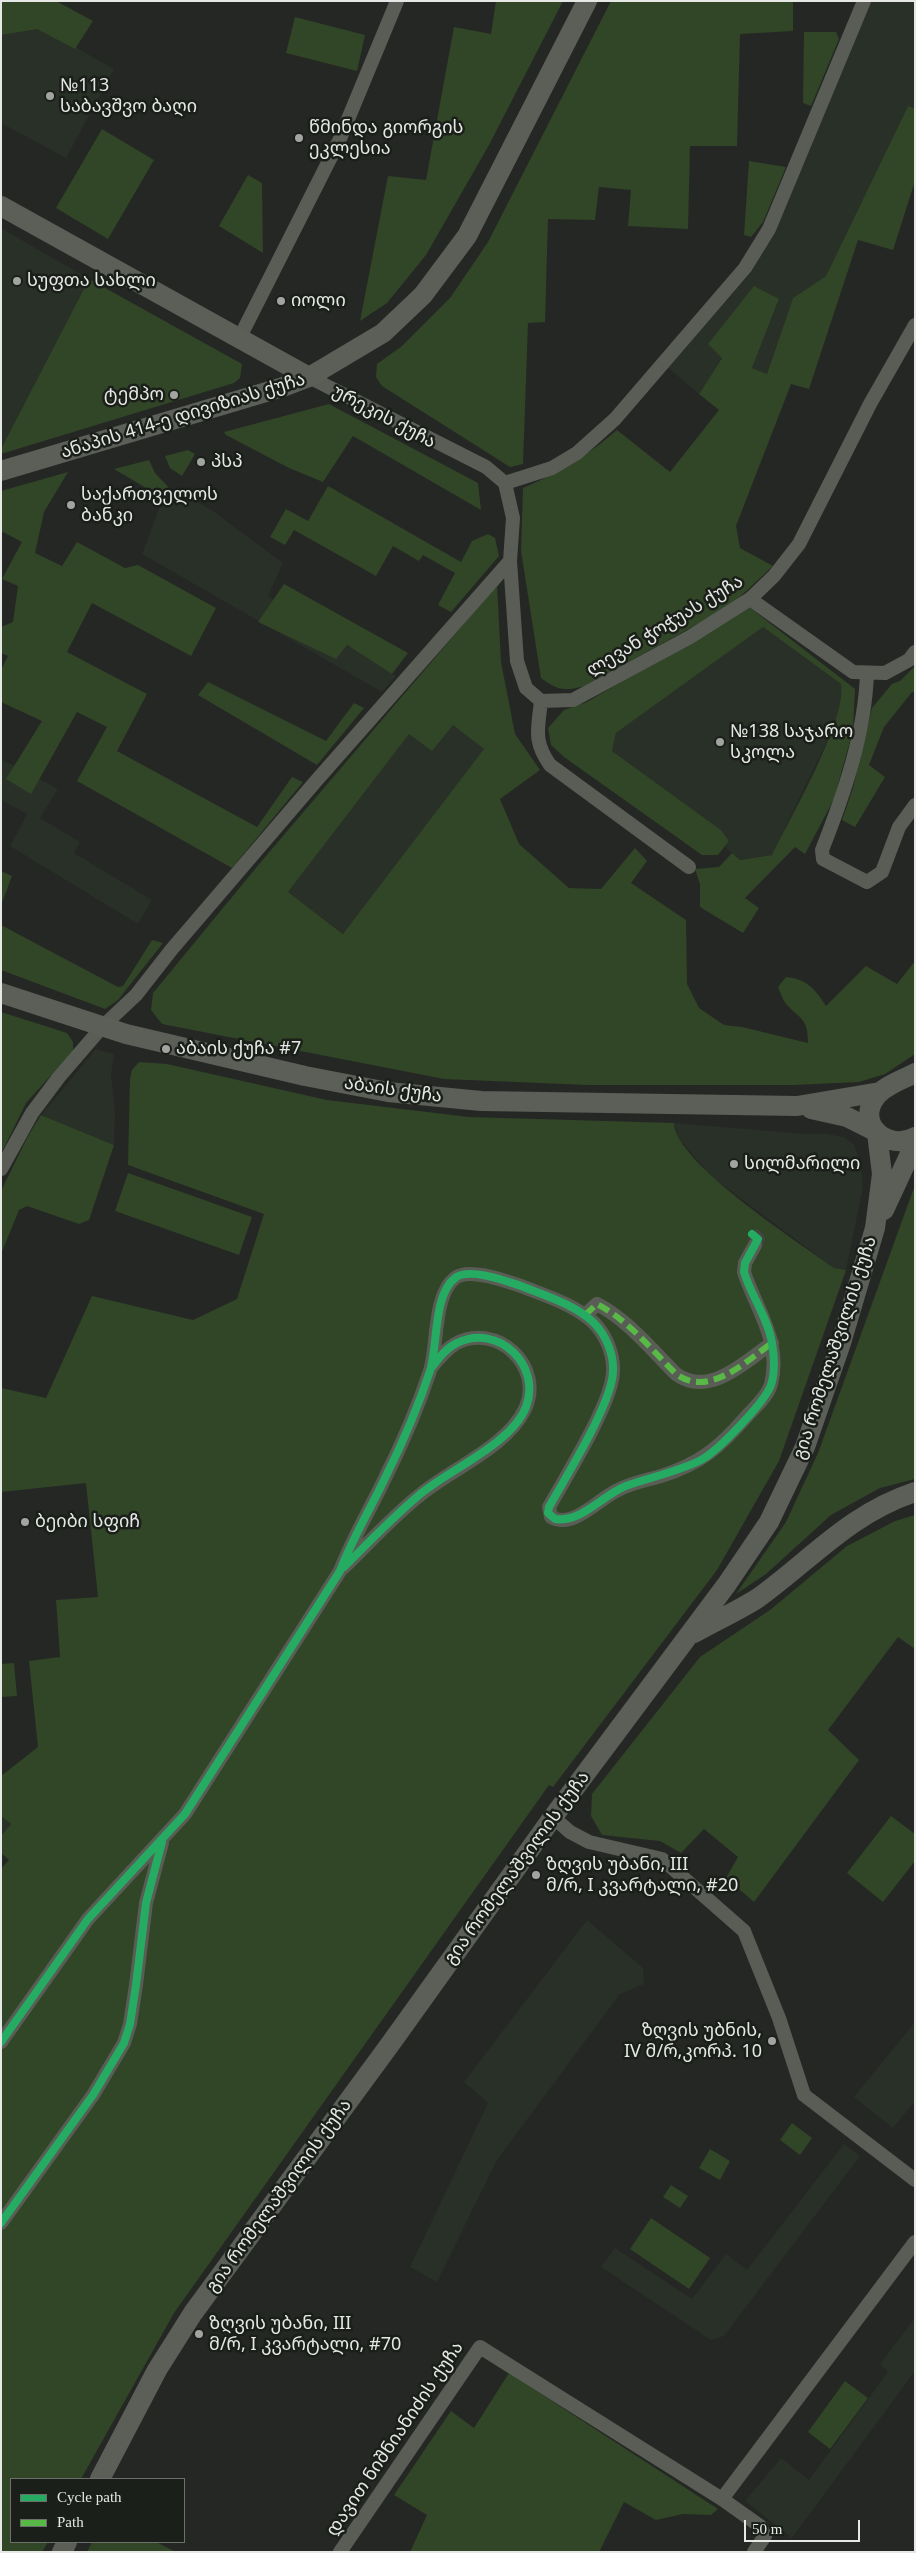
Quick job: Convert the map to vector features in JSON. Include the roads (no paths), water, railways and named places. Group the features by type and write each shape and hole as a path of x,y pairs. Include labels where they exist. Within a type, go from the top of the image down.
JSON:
{"street":[{"path":"239,339 339,141 397,1"},
{"name":"ანაპის 414-ე დივიზიას ქუჩა","path":"1,471 245,400 309,377 383,333 423,295 467,236 588,1"},
{"path":"689,867 550,765 539,750 536,737 541,701 526,688 517,661 510,561 513,518 505,483 552,468 582,449 615,419 745,268 769,229 864,1"},
{"name":"ურეკის ქუჩა","path":"1,206 309,377 486,467 505,483"},
{"name":"ლევან ჭოჭუას ქუჩა","path":"541,701 573,700 591,692 690,636 750,599 774,576 799,544 870,404 915,325"},
{"path":"1,1168 32,1113 103,1026 136,995 172,949 316,781 510,561"},
{"path":"750,599 853,672 884,673 908,660 915,652"},
{"path":"867,673 856,750 844,792 822,850 823,859 867,882 882,872 899,828 915,805"},
{"name":"აბაის ქუჩა","path":"1,993 103,1026 217,1056 388,1092 481,1101 797,1106 847,1117 887,1140 897,1143 915,1137"},
{"name":"აბაის ქუჩა","path":"797,1106 885,1089 915,1073"},
{"path":"885,1089 902,1085 915,1091"},
{"name":"გია რომელაშვილის ქუჩა","path":"101,2478 157,2370 193,2313 391,2043 553,1817 727,1584 769,1522 805,1447 854,1301 875,1228 882,1174 876,1132 871,1121 870,1111 873,1101 885,1089"},
{"name":"გია რომელაშვილის ქუჩა","path":"875,1228 915,1144"},
{"path":"1,2042 69,1943 88,1919 185,1814 340,1571 351,1543 386,1476 408,1428 431,1369 442,1302 450,1284 456,1277 474,1274 510,1282 585,1315 603,1334 611,1353 614,1372 601,1411 549,1507 551,1517 561,1520 576,1517 619,1489 690,1465 717,1448 767,1393 773,1371 772,1343 767,1326 744,1272 745,1263 754,1246"},
{"path":"585,1315 597,1304 605,1308 621,1320 676,1374 686,1381 696,1383 706,1383 717,1379 772,1343"},
{"path":"340,1571 419,1495 508,1434 526,1407 529,1382 524,1366 517,1354 497,1341 474,1338 456,1343 440,1356 431,1369"},
{"path":"689,1636 757,1598 839,1531 889,1501 915,1492"},
{"path":"553,1817 570,1832 589,1842 662,1859 744,1932 779,2018 804,2095 915,2180"},
{"path":"1,2223 94,2095 124,2043 135,1994 146,1903 162,1840"},
{"path":"754,2552 765,2536 760,2526 722,2499 915,2242"},
{"name":"დავით ნიშნიანიძის ქუჩა","path":"340,2552 480,2346 722,2499"}],"tunnel":[{"path":"752,1234 758,1239 755,1245"}],"place":[{"name":"№113 საბავშვო ბაღი","path":"50,96"},
{"name":"წმინდა გიორგის ეკლესია","path":"299,138"},
{"name":"სუფთა სახლი","path":"17,281"},
{"name":"იოლი","path":"281,301"},
{"name":"ტემპო","path":"174,395"},
{"name":"პსპ","path":"201,462"},
{"name":"საქართველოს ბანკი","path":"71,505"},
{"name":"№138 საჯარო სკოლა","path":"720,742"},
{"name":"აბაის ქუჩა #7","path":"166,1049"},
{"name":"სილმარილი","path":"734,1164"},
{"name":"ბეიბი სფიჩ","path":"25,1522"},
{"name":"ზღვის უბანი, III მ/რ, I კვარტალი, #20","path":"536,1875"},
{"name":"ზღვის უბნის, IV მ/რ,კორპ. 10","path":"772,2041"},
{"name":"ზღვის უბანი, III მ/რ, I კვარტალი, #70","path":"199,2334"}]}
